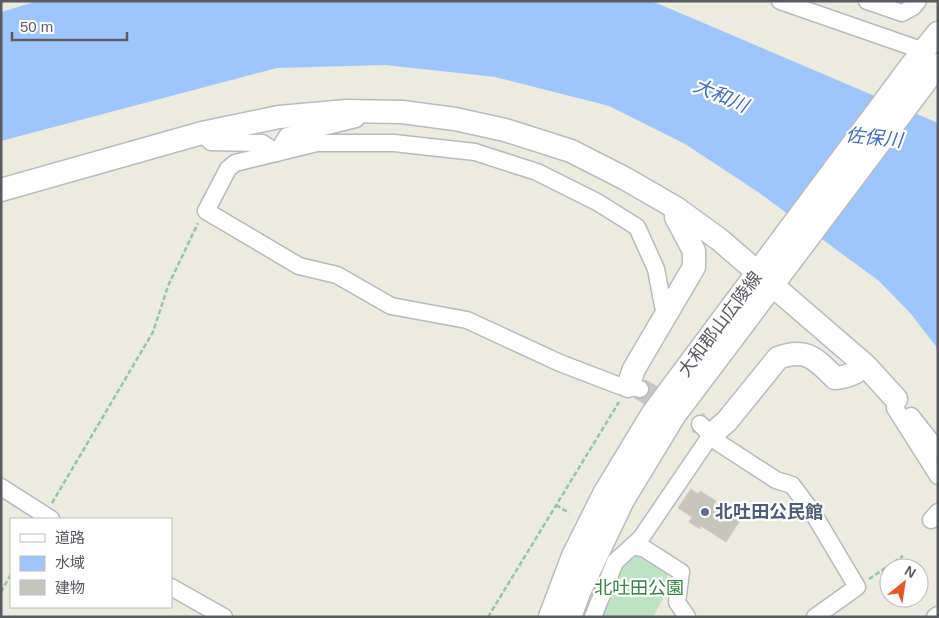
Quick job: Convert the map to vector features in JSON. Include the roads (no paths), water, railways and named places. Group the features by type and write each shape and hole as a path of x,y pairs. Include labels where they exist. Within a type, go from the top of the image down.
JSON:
{"street":[{"path":"780,1 927,63"},
{"path":"867,1 902,13 913,7 918,1"},
{"name":"大和郡山広陵線","path":"570,617 580,590 623,500 674,416 771,272 927,63 938,33"},
{"path":"1,190 202,133 279,116 347,111 402,112 455,119 506,130 570,151 626,179 676,208 720,240 771,272 865,365 908,412 938,450"},
{"path":"277,153 286,136 356,119 361,111"},
{"path":"202,133 211,142 262,143 277,153"},
{"path":"667,314 663,306 656,269 637,227 598,202 537,172 475,152 394,143 317,143 235,163 228,169 206,212 299,266 337,275 391,306 467,320 560,362 620,386 634,388 634,370 667,314 694,267 694,252 676,217 676,208"},
{"name":"大和郡山広陵線","path":"550,617 573,556 604,494 653,413 771,272"},
{"path":"593,617 615,562 641,538 705,430 727,421 778,358 789,354 802,353 816,359 835,378 846,377 860,370 865,365"},
{"path":"896,399 895,408 938,476"},
{"path":"705,430 719,443 776,480 792,485 813,513 857,587 825,614"},
{"path":"1,487 48,517"},
{"path":"633,546 645,549 681,572 677,602 687,617"},
{"path":"172,588 224,617"}],"water":[{"path":"37,1 649,1 659,4 938,123 938,349 911,314 879,281 758,192 685,144 609,106 495,77 385,65 277,68 1,141 1,12"}],"tunnel":[{"path":"640,389 700,424"}],"place":[{"name":"北吐田公民館","path":"705,512"}],"water label":[{"name":"大和川","path":"721,95"},
{"name":"佐保川","path":"874,137"}],"park label":[{"name":"北吐田公園","path":"639,588"}]}
